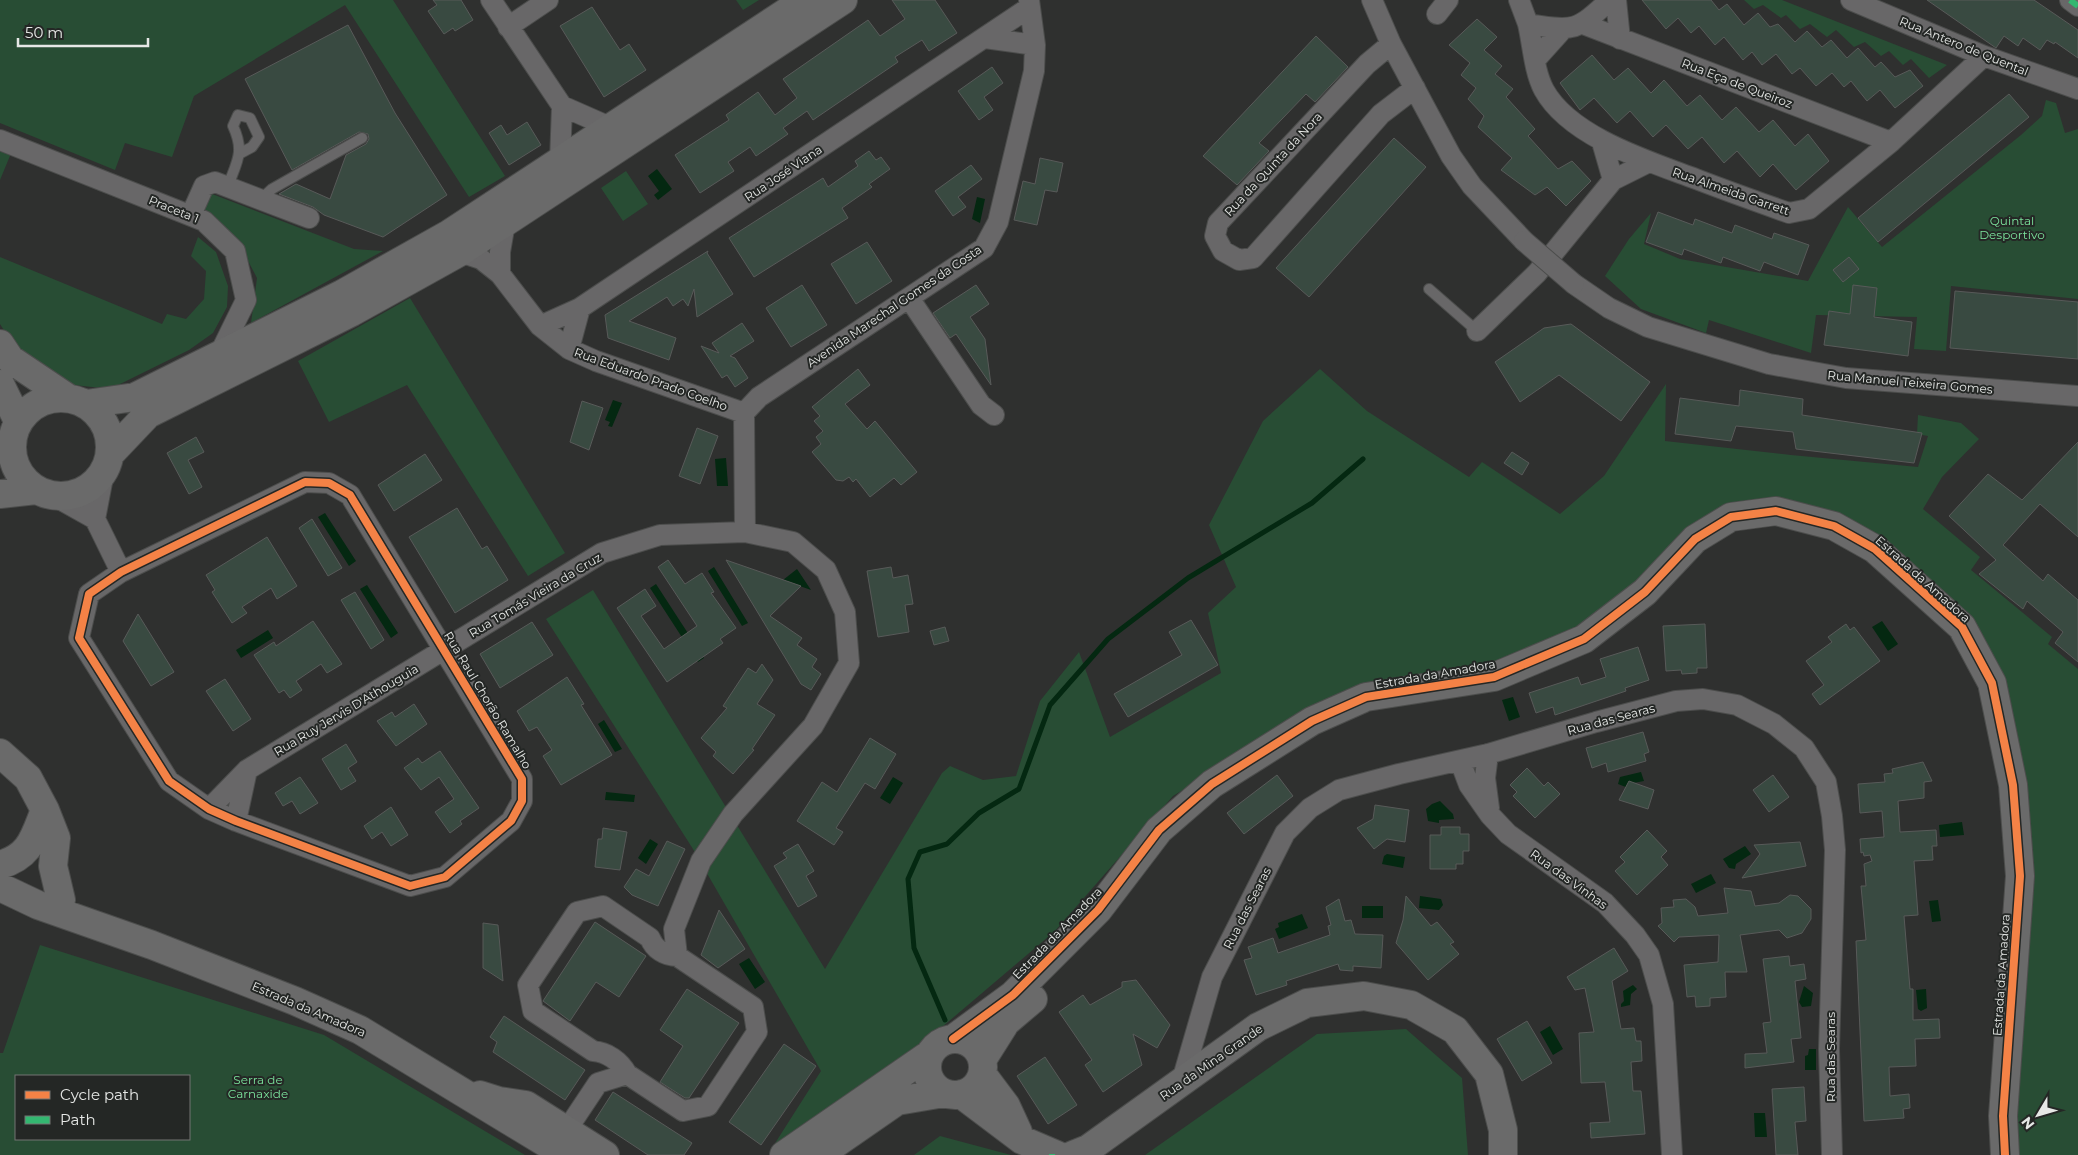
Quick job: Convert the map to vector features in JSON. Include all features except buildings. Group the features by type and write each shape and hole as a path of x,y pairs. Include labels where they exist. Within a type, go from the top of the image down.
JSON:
{"street":[{"path":"491,0 562,106 612,128"},
{"path":"508,27 548,0"},
{"path":"121,572 95,519 45,493 6,467 13,434 18,422 27,410 39,402 53,398 77,401 135,397 342,294 449,234 805,0"},
{"path":"0,494 45,493 68,496 82,492 94,484 107,463 148,414 352,312 460,252 843,0"},
{"name":"Rua Manuel Teixeira Gomes","path":"1372,0 1391,44 1451,156 1467,178 1496,213 1524,242 1574,284 1609,308 1648,328 1769,364 1846,378 2078,396"},
{"name":"Rua Almeida Garrett","path":"1519,0 1528,24 1538,77 1545,92 1559,109 1602,142 1649,162 1788,213 1798,213 1810,209 1891,142 1984,56"},
{"path":"1528,24 1563,30 1583,24 1610,0"},
{"path":"1616,0 1620,39"},
{"name":"Rua Antero de Quental","path":"1851,0 1984,56 2078,89"},
{"path":"2070,0 2078,6"},
{"name":"Rua José Viana","path":"540,326 580,308 985,38 1029,4"},
{"name":"Avenida Marechal Gomes da Costa","path":"744,413 759,397 984,248 998,222 1034,71 1035,45 1029,4"},
{"name":"Rua Eça de Queiroz","path":"1583,24 1891,142"},
{"path":"1536,59 1563,30"},
{"path":"985,38 1035,45"},
{"name":"Rua da Quinta da Nora","path":"1391,44 1367,64 1218,223 1215,236 1223,251 1239,260 1253,258 1381,114 1415,88"},
{"path":"560,162 562,106"},
{"name":"Praceta 1","path":"0,140 204,221 235,251 246,300 219,355"},
{"path":"1602,142 1613,180"},
{"path":"1477,331 1537,273 1613,180 1649,162"},
{"path":"191,215 204,186 215,182 309,218"},
{"path":"500,274 500,252 505,224"},
{"name":"Rua Eduardo Prado Coelho","path":"460,252 481,259 500,274 540,326 569,349 596,361 744,413"},
{"path":"908,298 981,405 994,415"},
{"path":"569,349 580,308"},
{"path":"0,344 10,359 97,413 106,426 110,440 95,519"},
{"path":"0,384 18,422"},
{"path":"744,413 746,532"},
{"name":"Rua Raul Chorão Ramalho","path":"305,482 329,483 350,495 445,649 522,779 522,801 511,821 445,877 410,886 236,821 209,809 169,781 79,638 89,594 121,572 305,482"},
{"name":"Estrada da Amadora","path":"953,1039 1014,995 1098,910 1159,830 1212,784 1312,721 1366,697 1494,677 1584,638 1645,592 1695,539 1731,517 1776,512 1834,526 1875,549 1962,627 1992,683 2013,785 2020,876 2003,1116 2005,1155"},
{"name":"Rua Tomás Vieira da Cruz","path":"445,649 602,553 660,535 746,532 793,542 826,570 845,612 849,663 812,726 733,814 700,861 674,929"},
{"name":"Rua Ruy Jervis D'Athouguia","path":"209,809 247,770 445,649"},
{"name":"Rua das Searas","path":"1181,1084 1212,977 1285,833 1310,808 1339,790 1488,754 1676,701 1703,699 1737,705 1774,724 1804,748 1826,782 1833,824 1834,918 1828,1049 1832,1155"},
{"path":"0,753 28,778 46,810 56,838 53,866 61,900"},
{"path":"1488,754 1485,784 1490,815"},
{"name":"Rua das Vinhas","path":"1460,761 1469,785 1490,815 1508,834 1605,903 1635,935 1649,955 1663,1004 1672,1155"},
{"path":"236,821 247,770"},
{"path":"0,865 15,860 31,844 46,810"},
{"name":"Estrada da Amadora","path":"0,870 152,945"},
{"name":"Estrada da Amadora","path":"0,887 38,905 152,945 360,1030 460,1088 512,1123 604,1155"},
{"path":"602,906 650,938 653,945 669,956 677,956 753,1007 757,1032 708,1106 683,1112 627,1074 622,1065 612,1058 602,1052 593,1051 533,1011 528,985 577,912 602,906"},
{"name":"Estrada da Amadora","path":"982,1067 1006,1022 1034,998 1076,950 1098,910"},
{"path":"650,938 674,929 677,956"},
{"name":"Rua da Mina Grande","path":"1073,1155 1088,1149 1258,1027 1306,1003 1364,996 1411,1005 1455,1030 1489,1074 1503,1130 1503,1155"},
{"path":"784,1155 930,1054 944,1041 953,1039 971,1044 978,1051 982,1067 1006,1106 1022,1140"},
{"path":"584,1155 566,1143 598,1083 593,1051"},
{"path":"930,1054 928,1072 931,1080 1022,1140 1058,1155"},
{"path":"819,1155 897,1101 953,1093 974,1087 982,1067"},
{"path":"598,1083 627,1074"},
{"name":"Estrada da Amadora","path":"460,1088 499,1101 526,1105 566,1143"}],"lane":[{"path":"261,199 272,189 362,138"},
{"path":"228,186 239,154"},
{"path":"1429,289 1477,331"}],"green space":[{"path":"0,0 393,0 505,176 469,197 345,5 194,96 172,157 125,143 115,170 0,123"},
{"path":"736,0 759,0 743,10"},
{"path":"1744,0 1782,0 1947,65 1929,78 1911,59 1903,65 1889,51 1881,56 1865,42 1854,47 1836,30 1827,37 1810,24 1800,29 1786,15 1781,18 1763,5 1754,9"},
{"name":"Quintal Desportivo","path":"2046,100 2056,103 2065,133 2078,129 2078,299 1951,286 1946,351 1914,349 1917,317 1816,315 1811,353 1709,320 1706,333 1641,309 1605,276 1629,239 1651,213 1644,244 1680,259 1808,281 1848,207 1882,247 2021,135 2042,116"},
{"path":"0,147 12,151 0,180"},
{"path":"626,171 648,204 623,221 601,188"},
{"path":"207,192 354,249 383,251 251,323 257,278 236,238 199,210"},
{"path":"198,237 216,252 228,286 227,307 213,333 189,350 110,389 65,384 15,348 0,324 0,257 162,324 167,314 186,319 204,299 206,271 191,256"},
{"path":"410,298 565,553 528,576 407,385 329,422 298,361"},
{"path":"1320,369 1367,411 1469,477 1482,462 1560,514 1604,476 1666,384 1665,441 1918,467 1928,436 1917,434 1918,415 1961,423 1979,439 1942,477 1923,509 1980,557 1971,570 2052,637 2048,644 2078,669 2078,1155 2014,1155 2008,713 1949,599 1892,544 1857,523 1779,498 1730,503 1686,532 1627,591 1560,638 1480,669 1351,688 1173,796 1055,931 888,1073 774,1151 772,1148 821,1071 693,849 546,619 593,590 825,969 942,773 950,766 983,780 1016,776 1040,701 1079,652 1110,737 1221,673 1208,613 1236,587 1209,525 1263,421"},
{"name":"Serra de Carnaxide","path":"40,945 324,1035 525,1155 0,1155 0,1053 3,1053"},
{"path":"1406,1029 1462,1078 1468,1155 1145,1155 1317,1034"},
{"path":"940,1136 1011,1155 914,1155"}],"shaded area":[{"path":"657,169 672,189 658,200 654,195 659,191 648,176"},
{"path":"977,197 985,199 980,223 972,219"},
{"path":"613,400 622,403 612,427 608,426 610,422 605,420"},
{"path":"726,458 728,486 717,486 715,459"},
{"path":"325,513 356,561 349,566 318,517"},
{"path":"714,567 748,623 742,626 708,571"},
{"path":"797,569 811,590 783,580"},
{"path":"656,584 704,658 698,662 650,588"},
{"path":"367,585 398,633 391,638 360,589"},
{"path":"1882,621 1898,644 1888,651 1872,627"},
{"path":"268,630 273,638 241,658 236,650"},
{"path":"1513,697 1520,717 1509,721 1502,700"},
{"path":"604,720 622,749 615,752 598,724"},
{"path":"1641,772 1644,781 1633,783 1631,789 1618,784 1620,777"},
{"path":"893,777 903,783 890,804 880,798"},
{"path":"606,792 635,795 634,802 605,800"},
{"path":"1440,801 1453,814 1454,819 1439,820 1439,823 1428,821 1426,809"},
{"path":"1962,822 1964,835 1940,837 1939,825"},
{"path":"650,839 658,844 646,864 638,858"},
{"path":"1745,846 1751,854 1736,864 1735,869 1729,868 1723,859"},
{"path":"1387,854 1405,857 1403,868 1382,864 1384,856"},
{"path":"1711,874 1716,883 1696,893 1691,884"},
{"path":"1420,896 1441,899 1443,905 1439,910 1419,908"},
{"path":"1938,900 1941,921 1932,922 1929,901"},
{"path":"1362,906 1383,906 1383,918 1362,918"},
{"path":"1302,914 1308,928 1279,939 1275,929 1279,927 1278,923"},
{"path":"749,958 765,982 755,989 739,964"},
{"path":"1633,985 1637,989 1631,994 1630,1005 1621,1007 1624,1001 1623,991"},
{"path":"1804,986 1813,993 1811,1006 1802,1007 1799,1002"},
{"path":"1926,989 1927,1008 1921,1011 1918,1009 1916,990"},
{"path":"1550,1026 1563,1049 1553,1055 1540,1032"},
{"path":"1809,1049 1816,1049 1816,1070 1805,1070 1805,1056 1808,1055"},
{"path":"1754,1113 1765,1113 1767,1137 1755,1137"}],"waterway":[{"path":"945,1020 914,948 908,879 920,852 947,844 979,813 1019,789 1050,705 1108,639 1188,578 1312,503 1363,459"}],"marked path":[{"path":"2070,0 2078,6"}],"cycle path":[{"path":"305,482 329,483 350,495 522,779 522,801 511,821 445,877 410,886 236,821 209,809 169,781 79,638 89,594 121,572 305,482"},
{"path":"953,1039 1013,995 1098,910 1159,830 1212,784 1312,721 1366,697 1494,677 1584,639 1645,592 1695,539 1731,517 1776,511 1834,526 1875,549 1962,627 1992,683 2013,785 2020,876 2003,1116 2005,1155"}]}
